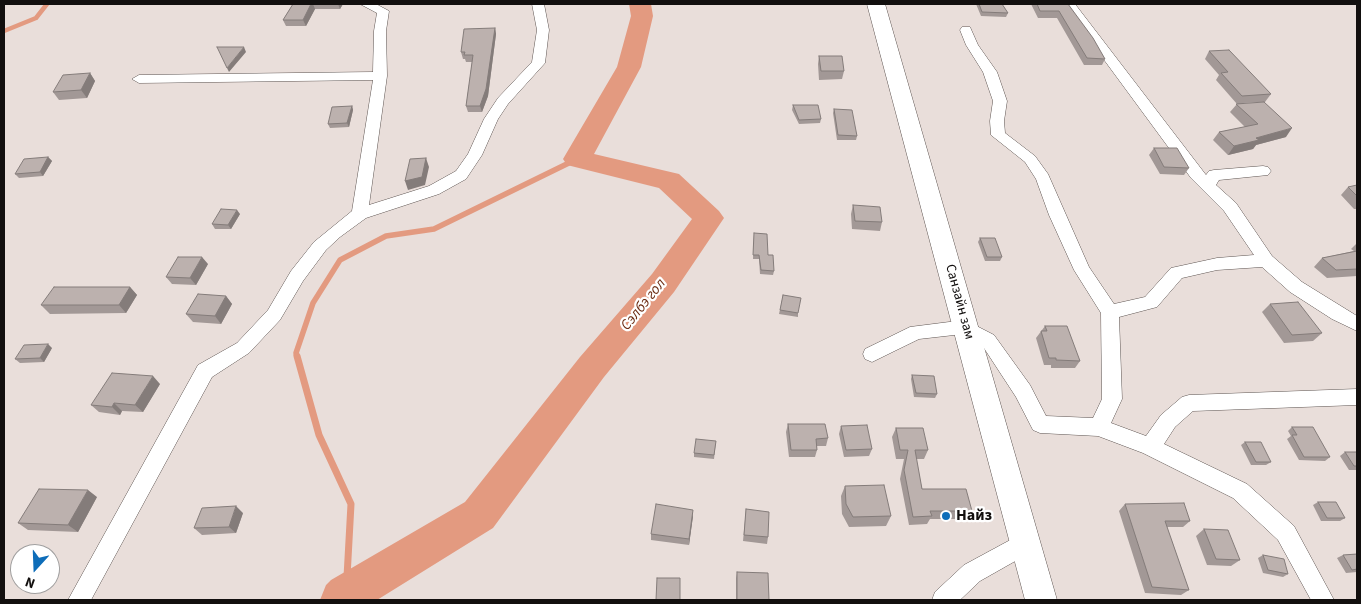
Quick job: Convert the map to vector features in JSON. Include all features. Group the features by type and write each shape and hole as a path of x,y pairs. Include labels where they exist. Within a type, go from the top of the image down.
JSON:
{"main road":[{"name":"Санзайн зам","path":"876,4 1041,600"}],"street":[{"path":"360,214 380,76 380,32 383,7 366,4"},
{"path":"80,600 205,372 243,348 274,315 298,276 320,246 334,233 360,214 434,190 461,175 475,155 491,119 499,107 538,63 543,30 538,4"},
{"path":"1070,4 1191,167 1230,207 1266,260 1296,287 1357,324"},
{"path":"966,30 972,45 990,72 1000,101 997,121 998,135 1030,159 1043,178 1057,216 1082,270 1110,312 1112,399 1099,427"},
{"path":"139,80 380,76"},
{"path":"1208,186 1214,174 1263,171"},
{"path":"1110,312 1151,302 1177,273 1217,264 1266,260"},
{"path":"872,354 916,332 965,326 988,340 1023,391 1040,424 1099,427 1150,447 1240,490 1286,533 1324,600"},
{"path":"1150,447 1168,421 1189,402 1357,397"},
{"path":"943,600 972,573 1025,543"}],"building":[{"path":"293,4 311,4 303,20 283,20"},
{"path":"979,4 1002,4 1008,13 982,12"},
{"path":"1037,4 1068,4 1093,38 1105,59 1087,58 1059,11 1040,11"},
{"path":"495,28 486,89 480,106 466,106 473,55 464,55 465,52 461,52 464,29"},
{"path":"217,47 244,47 227,68"},
{"path":"1229,50 1271,94 1242,96 1221,73 1228,72 1209,51"},
{"path":"819,56 842,56 844,71 821,71"},
{"path":"90,73 81,90 53,92 63,75"},
{"path":"1264,102 1292,128 1256,138 1259,140 1234,146 1219,132 1258,124 1236,104"},
{"path":"793,105 818,105 821,119 799,120"},
{"path":"352,106 347,123 328,124 332,107"},
{"path":"834,109 852,110 857,136 838,135"},
{"path":"1154,148 1177,148 1189,168 1164,167"},
{"path":"48,157 40,172 15,174 24,159"},
{"path":"426,158 422,177 405,181 410,159"},
{"path":"1357,185 1357,196 1348,187"},
{"path":"853,205 880,207 882,222 855,221"},
{"path":"221,209 237,210 228,225 212,224"},
{"path":"754,233 767,234 768,255 773,255 774,271 761,270 759,255 753,255"},
{"path":"980,238 995,238 1002,257 987,257"},
{"path":"1357,251 1357,269 1336,270 1322,258"},
{"path":"178,257 202,257 190,278 166,277"},
{"path":"54,287 130,287 119,305 41,305"},
{"path":"198,294 226,296 215,316 186,314"},
{"path":"783,295 801,298 798,313 780,310"},
{"path":"1298,302 1322,333 1292,335 1270,304"},
{"path":"1045,326 1067,326 1080,361 1049,358 1041,331 1047,331"},
{"path":"48,344 40,358 15,359 24,345"},
{"path":"112,373 153,376 135,405 114,403 112,407 91,405"},
{"path":"912,375 934,376 937,394 916,393"},
{"path":"788,424 825,424 828,438 816,439 817,450 791,450"},
{"path":"867,425 872,449 846,450 841,426"},
{"path":"1292,427 1313,427 1330,457 1304,457 1292,435 1297,435"},
{"path":"896,428 923,428 928,450 915,450 922,489 966,489 972,511 930,511 932,516 913,517 904,470 908,450 900,450"},
{"path":"696,439 716,441 714,455 694,453"},
{"path":"1245,442 1261,442 1271,462 1256,462"},
{"path":"1345,452 1357,452 1357,466 1354,466"},
{"path":"884,485 891,516 853,517 846,504 845,486"},
{"path":"39,489 88,490 68,525 18,523"},
{"path":"1318,502 1336,502 1345,518 1327,518"},
{"path":"1184,503 1190,521 1165,521 1189,590 1152,587 1125,504"},
{"path":"656,504 693,510 689,539 651,534"},
{"path":"236,506 229,527 194,528 202,508"},
{"path":"746,509 769,512 768,537 744,535"},
{"path":"1204,529 1228,530 1240,560 1216,559"},
{"path":"1357,554 1357,569 1352,570 1343,555"},
{"path":"1263,555 1284,559 1288,574 1268,570"},
{"path":"737,572 768,573 769,600 737,600"},
{"path":"657,578 680,578 680,600 656,600"}],"waterway":[{"path":"4,31 36,18 47,4"},
{"name":"Сэлбэ гол","path":"341,600 346,595 479,515 592,367 663,283 709,218 669,181 577,159 629,67 642,16 640,4"},
{"path":"297,357 296,353 313,303 340,260 386,236 434,229 577,159"},
{"path":"297,356 319,435 351,504 346,595"}],"place":[{"name":"Найз","path":"946,516"}]}
